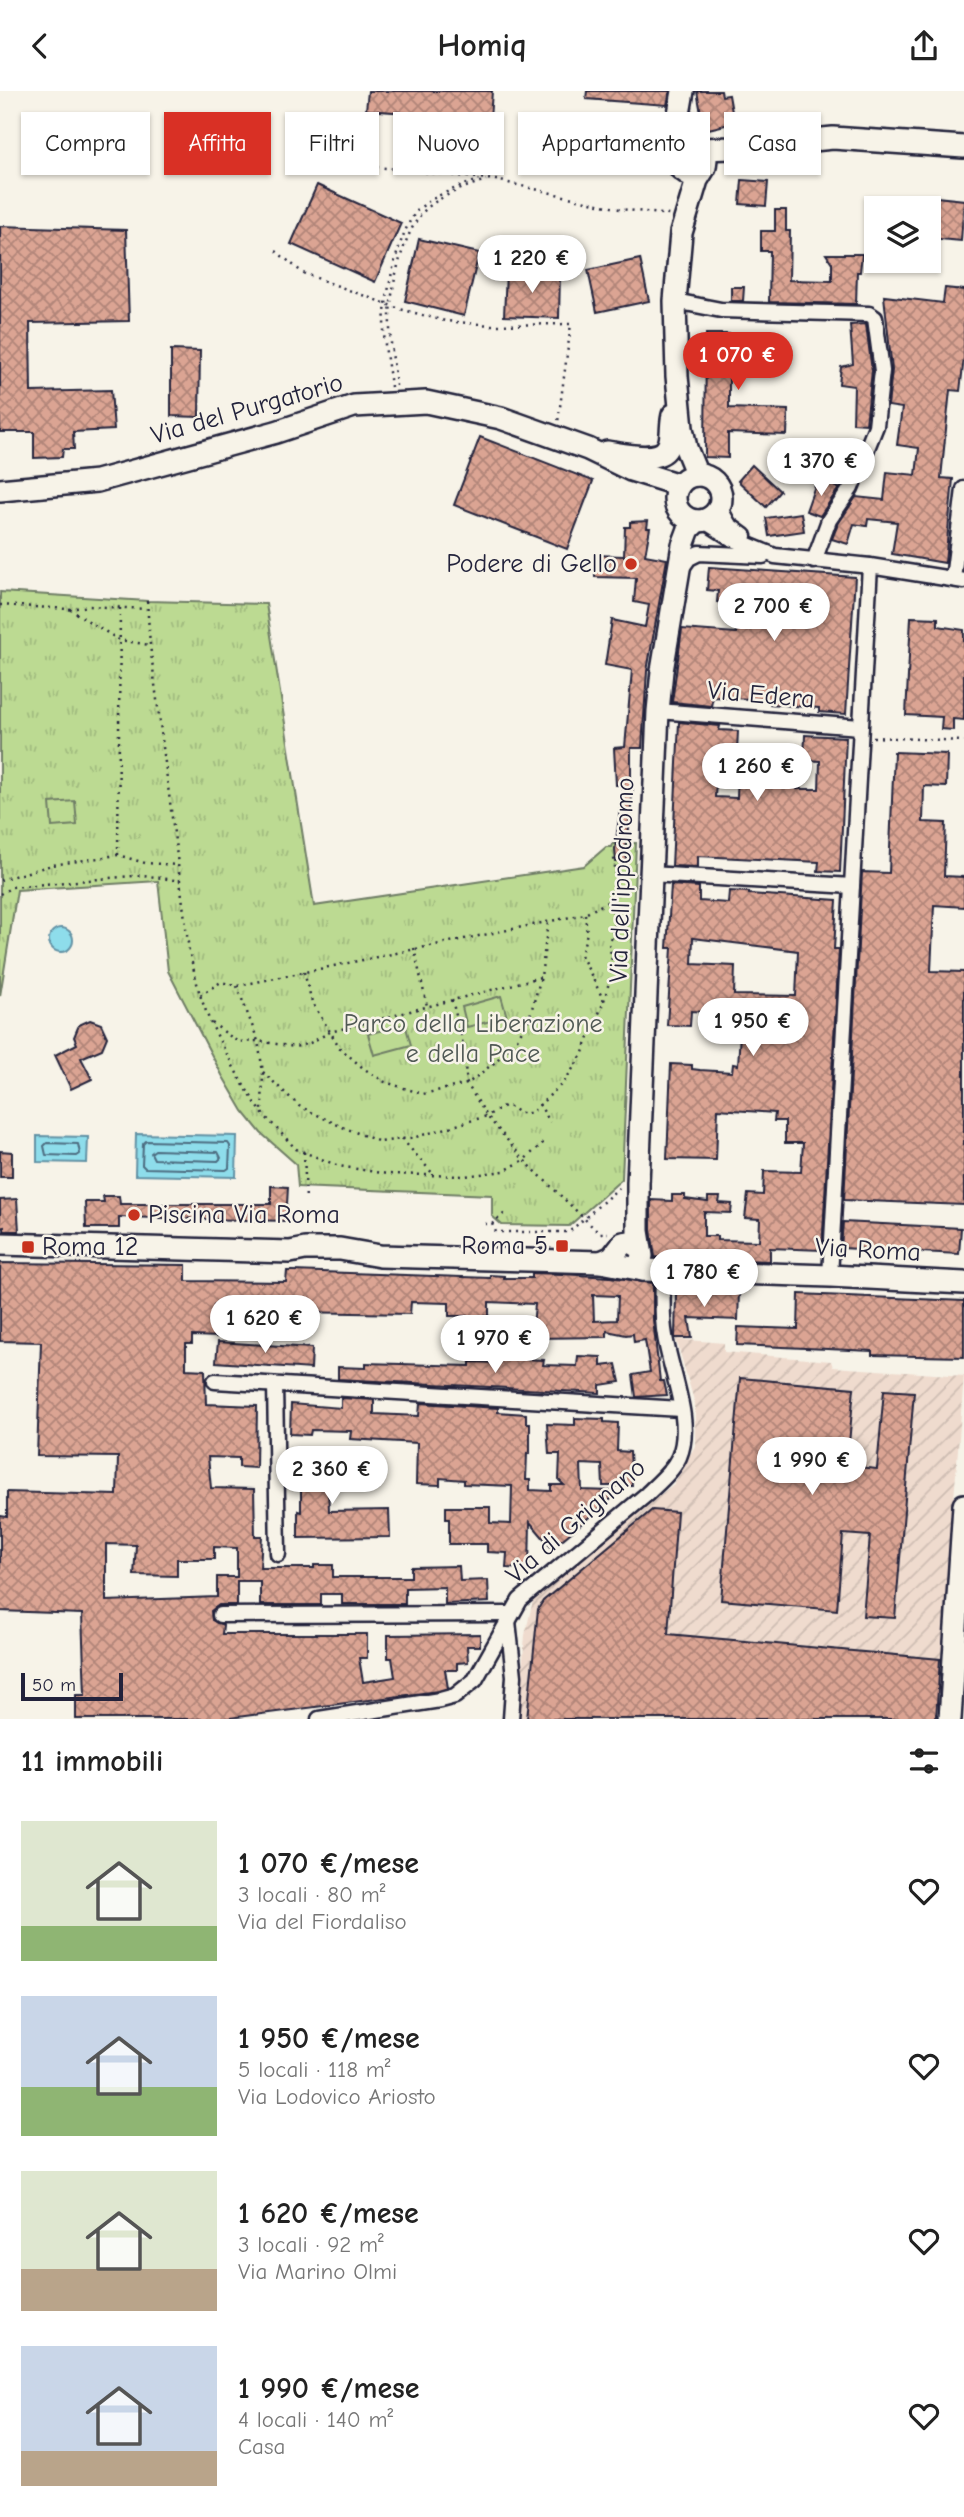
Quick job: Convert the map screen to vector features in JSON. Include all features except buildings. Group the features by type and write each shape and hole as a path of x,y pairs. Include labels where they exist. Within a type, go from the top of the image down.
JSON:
{"street":[{"path":"679,112 683,94"},
{"path":"710,154 733,148 825,139 964,147"},
{"path":"687,175 676,205 675,224 677,376 684,439 680,512 685,516 706,516 731,538 775,556"},
{"path":"675,301 721,310 869,314 875,318 882,370 876,426 851,488 829,520 814,561"},
{"path":"588,449 644,457 660,454 668,446 677,376"},
{"name":"Via del Purgatorio","path":"0,490 97,481 276,432 355,405 426,403 501,418 588,449"},
{"path":"674,412 683,485"},
{"path":"588,449 631,470 683,485 710,478 715,482 720,494 706,516"},
{"path":"679,573 689,558 699,554 775,556 870,566 958,580 964,489"},
{"name":"Via dell'ippodromo","path":"630,1259 638,1183 657,711 685,540 706,516"},
{"path":"830,1276 852,886 864,732 870,566"},
{"name":"Via Edera","path":"657,711 864,732"},
{"path":"650,874 852,886"},
{"name":"Via Roma","path":"0,1244 290,1252 304,1260 325,1262 380,1255 630,1259 830,1276 964,1283"},
{"name":"Via di Grignano","path":"319,1719 455,1696 475,1681 520,1600 648,1494 666,1476 679,1457 683,1437 681,1409 664,1335 630,1259"},
{"path":"215,1381 681,1409"},
{"path":"275,1385 278,1553"},
{"path":"950,1719 964,1505"},
{"path":"220,1615 509,1617 514,1676 511,1719"}],"path":[{"path":"379,167 490,179 675,224"},
{"path":"396,404 390,304 392,271 405,231 418,211 435,198 482,179"},
{"path":"396,404 384,327 398,266 412,225 426,209 444,198 490,179"},
{"path":"276,251 303,272 445,321 491,325 571,324 557,425"},
{"path":"148,601 150,645 189,951 209,1022 262,1113 296,1149 339,1166 387,1174 465,1175 503,1171 524,1160 543,1143"},
{"path":"0,605 147,609"},
{"path":"118,855 120,607"},
{"path":"69,608 120,640 150,645"},
{"path":"864,732 964,741"},
{"path":"0,880 52,865 118,855 145,863 178,865"},
{"path":"200,995 221,982 237,985 585,914 618,894 614,858"},
{"path":"0,894 12,887 143,875 180,881"},
{"path":"263,1072 299,1106 380,1142 416,1137 487,1116 503,1106 511,1107 519,1113 531,1113 564,1082 582,1055 604,1001 613,967 610,943 615,924 610,900"},
{"path":"585,914 587,933 581,955 604,1001"},
{"path":"304,971 312,1002 340,1048 386,1082 423,1094 467,1084 515,1042 529,1019 541,977 548,922"},
{"path":"414,948 428,1007"},
{"path":"209,1022 238,1042 258,1041 295,1047 310,1043 330,1032 541,977"},
{"path":"237,985 258,1041 263,1072 262,1113"},
{"path":"452,1000 462,1039 467,1084 487,1116 524,1160 599,1233 630,1259"},
{"path":"539,1104 550,1122"},
{"path":"402,1139 434,1175"},
{"path":"304,1152 306,1201"},
{"path":"492,1224 496,1232 569,1232 625,1183"},
{"path":"485,1224 492,1224 506,1212"}],"shaded area":[{"path":"676,1339 724,1343 724,1352 831,1361 833,1367 964,1376 936,1719 518,1719 525,1635 534,1596 674,1484 695,1446 695,1404"}],"green space":[{"name":"Parco della Liberazione e della Pace","path":"0,592 148,601 266,604 314,906 584,866 612,844 636,843 622,1179 569,1226 502,1225 492,1216 492,1195 298,1187 296,1164 261,1133 243,1111 168,971 158,881 17,890 0,996"},
{"path":"75,801 77,825 52,827 50,803"},
{"path":"501,996 507,1017 467,1027 462,1007"},
{"path":"405,1024 411,1045 374,1055 368,1034"}],"water":[{"path":"61,928 72,935 73,940 66,951 61,952 50,945 49,940 56,929"},
{"path":"136,1134 237,1136 236,1177 135,1175"},
{"path":"37,1136 88,1137 87,1163 37,1162"}],"place":[{"name":"Podere di Gello","path":"631,564"},
{"name":"Piscina Via Roma","path":"134,1215"},
{"name":"Roma 5","path":"562,1246"},
{"name":"Roma 12","path":"28,1247"}]}
